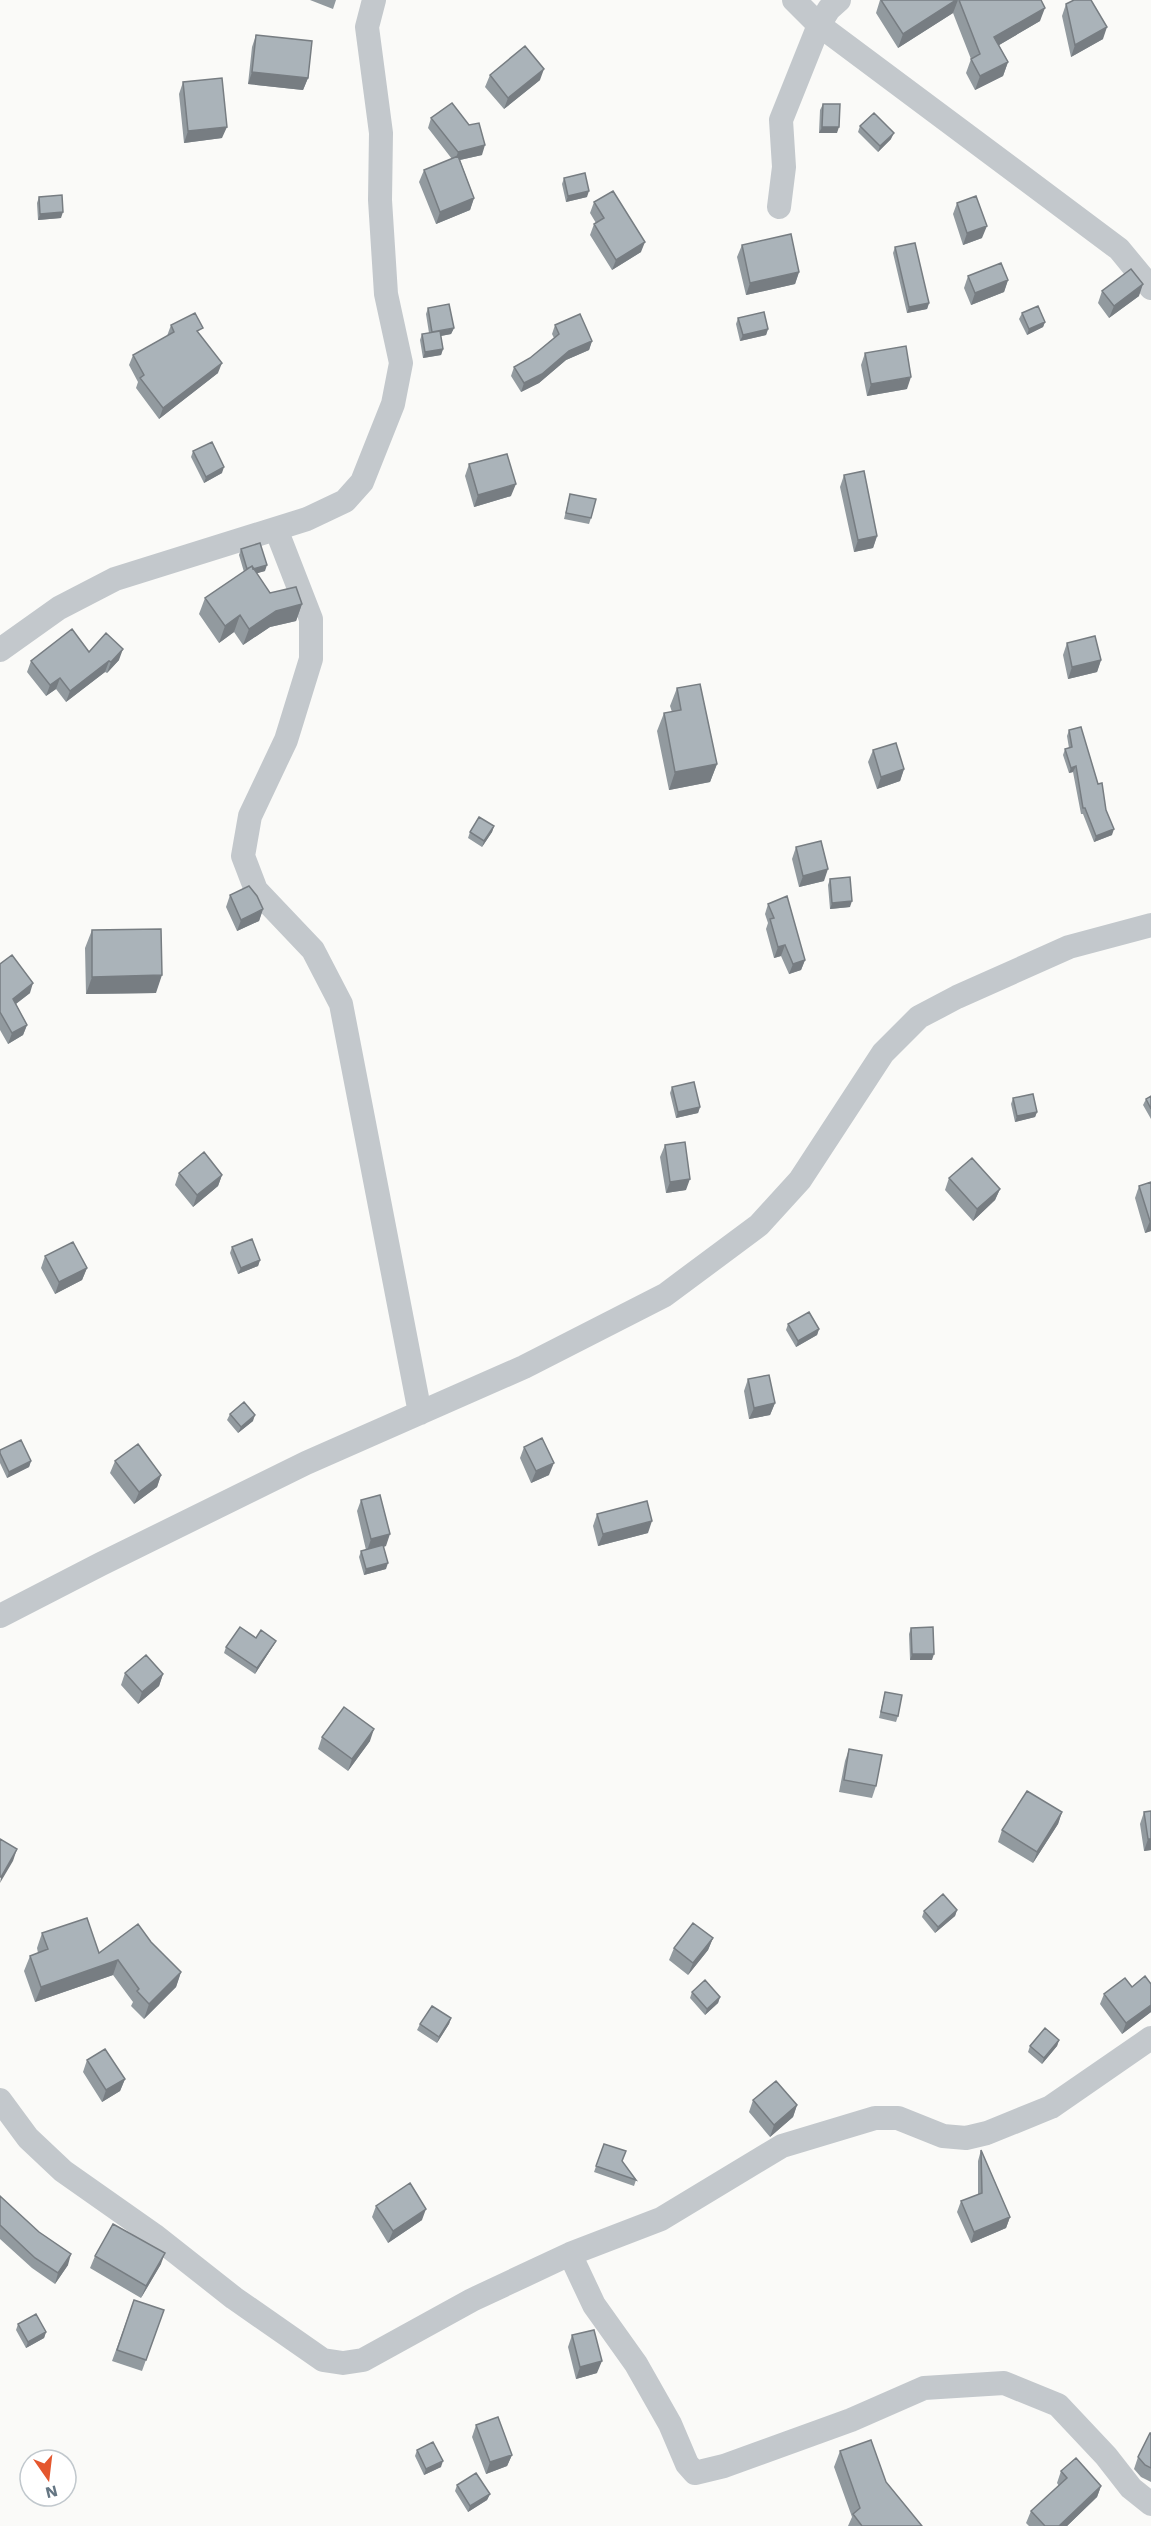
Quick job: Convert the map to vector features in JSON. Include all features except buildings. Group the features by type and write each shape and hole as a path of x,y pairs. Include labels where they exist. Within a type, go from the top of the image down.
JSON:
{"street":[{"path":"0,650 59,608 115,579 307,519 345,501 362,482 393,404 401,363 386,294 380,200 381,133 367,27 374,0"},
{"path":"794,0 819,25 1119,249 1151,288"},
{"path":"778,207 784,167 781,120 819,25 839,0"},
{"path":"276,529 311,619 311,660 286,740 250,816 243,856 256,890 313,950 341,1004 420,1413"},
{"path":"0,1616 306,1463 524,1367 665,1295 759,1225 800,1180 883,1053 919,1017 957,997 1069,947 1151,925"},
{"path":"0,2100 28,2138 63,2171 154,2235 234,2298 323,2360 343,2363 363,2360 472,2300 570,2254 661,2219 782,2146 875,2118 898,2118 943,2136 966,2138 987,2133 1051,2107 1151,2038"},
{"path":"570,2254 594,2305 636,2364 670,2424 687,2464 695,2473 724,2466 851,2420 924,2388 1004,2383 1058,2405 1106,2456 1131,2488 1151,2504"}]}
